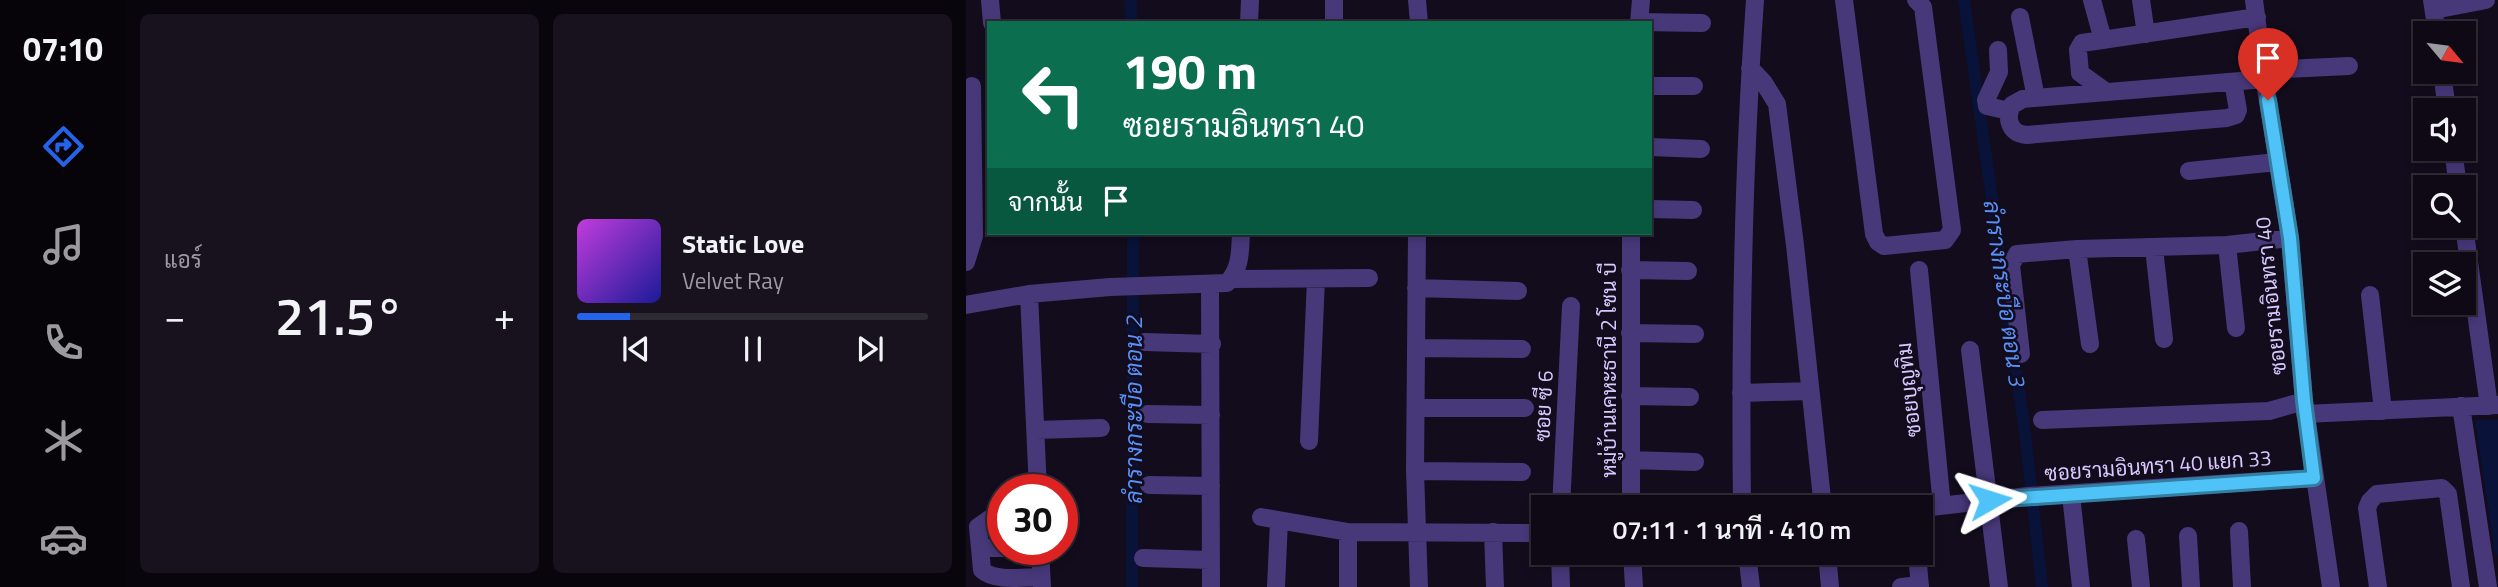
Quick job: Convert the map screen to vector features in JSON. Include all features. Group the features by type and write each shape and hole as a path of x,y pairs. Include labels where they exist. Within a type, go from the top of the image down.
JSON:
{"street":[{"path":"990,0 992,21"},
{"path":"1249,21 1250,0"},
{"path":"1334,0 1334,21"},
{"path":"1417,0 1419,21"},
{"path":"1639,21 1641,0"},
{"path":"1742,495 1741,393 1750,68 1755,0"},
{"path":"1844,0 1874,234 1884,246 1945,240 1952,230 1923,7 1916,0"},
{"path":"2092,0 2103,40"},
{"path":"2140,0 2146,34"},
{"path":"2433,5 2486,0"},
{"path":"2105,92 2080,73 2078,54 2082,43 2146,34 2256,9"},
{"name":"ซอยรามอินทรา 40","path":"2256,9 2290,238 2304,408 2331,587"},
{"path":"2020,17 2036,98"},
{"path":"1652,22 1702,23"},
{"path":"1998,50 1998,72 1986,100 1987,106 2009,111"},
{"path":"2233,82 2238,110 2236,115 2227,118 2028,135 2020,135 2010,126 2009,111 2012,104 2023,99 2233,82 2264,75 2349,66"},
{"path":"1750,68 1764,83 1777,104 1822,495"},
{"path":"966,262 974,236 972,86"},
{"path":"1652,86 1694,86"},
{"path":"1652,148 1701,149"},
{"path":"2189,172 2277,162"},
{"path":"1652,209 1693,210"},
{"path":"966,305 1029,294 1133,286 1227,283 1235,275 1240,260 1241,235"},
{"path":"1417,235 1415,471 1419,587"},
{"name":"หมู่บ้านเคหะธานี 2 โซน บี","path":"1631,235 1631,495"},
{"path":"2021,354 2012,260 2022,252 2227,245 2290,238"},
{"path":"2042,420 2304,408 2383,411 2493,406 2465,238"},
{"path":"2227,245 2236,328"},
{"path":"2154,248 2164,340"},
{"path":"2077,249 2090,344"},
{"path":"1630,270 1688,271"},
{"name":"ซอยบุญทิม","path":"1919,270 1942,506"},
{"path":"1231,279 1369,278"},
{"path":"1309,441 1315,279"},
{"path":"1210,284 1211,587"},
{"path":"1416,288 1518,291"},
{"path":"1029,294 1037,474"},
{"path":"2370,295 2383,411"},
{"name":"ซอย ซี 6","path":"1562,495 1571,306"},
{"path":"1630,333 1695,334"},
{"path":"1145,342 1212,344"},
{"path":"1416,348 1522,349"},
{"path":"1970,350 1990,500 1998,587"},
{"path":"1741,393 1810,391"},
{"path":"1630,396 1690,397"},
{"path":"2461,407 2488,587"},
{"path":"1416,408 1525,408"},
{"path":"1147,414 1211,415"},
{"path":"1036,430 1101,428"},
{"path":"1630,460 1695,462"},
{"path":"1415,471 1522,472"},
{"name":"ซอยรามอินทรา 40 แยก 33","path":"1933,507 2031,496 2314,478"},
{"path":"1149,485 1211,486"},
{"path":"2378,587 2367,508 2370,500 2377,494 2442,488 2448,494 2461,587"},
{"path":"2071,495 2081,587"},
{"path":"1276,587 1270,519 1348,532 1531,533"},
{"path":"987,520 979,525 982,570 986,574 1042,582"},
{"path":"2239,531 2242,587"},
{"path":"1348,532 1348,587"},
{"path":"1493,532 1495,587"},
{"path":"2188,536 2191,587"},
{"path":"2136,539 2141,587"},
{"path":"980,548 987,548"},
{"path":"1143,558 1210,560"},
{"path":"1560,565 1561,587"},
{"path":"1633,565 1634,587"},
{"path":"1748,565 1751,587"},
{"path":"1828,565 1830,587"},
{"path":"1901,587 1920,586 1918,565"}],"water":[{"path":"2475,420 2498,420 2498,555 2495,554"}],"waterway":[{"name":"ลำรางกระบือ ตอน 2","path":"1131,0 1131,21"},
{"name":"ลำรางกระบือ ตอน 3","path":"1964,0 2026,441 2042,587"},
{"name":"ลำรางกระบือ ตอน 2","path":"1132,587 1133,235"}],"route":[{"path":"1990,500 2314,478 2304,401 2290,238 2268,100"}]}
